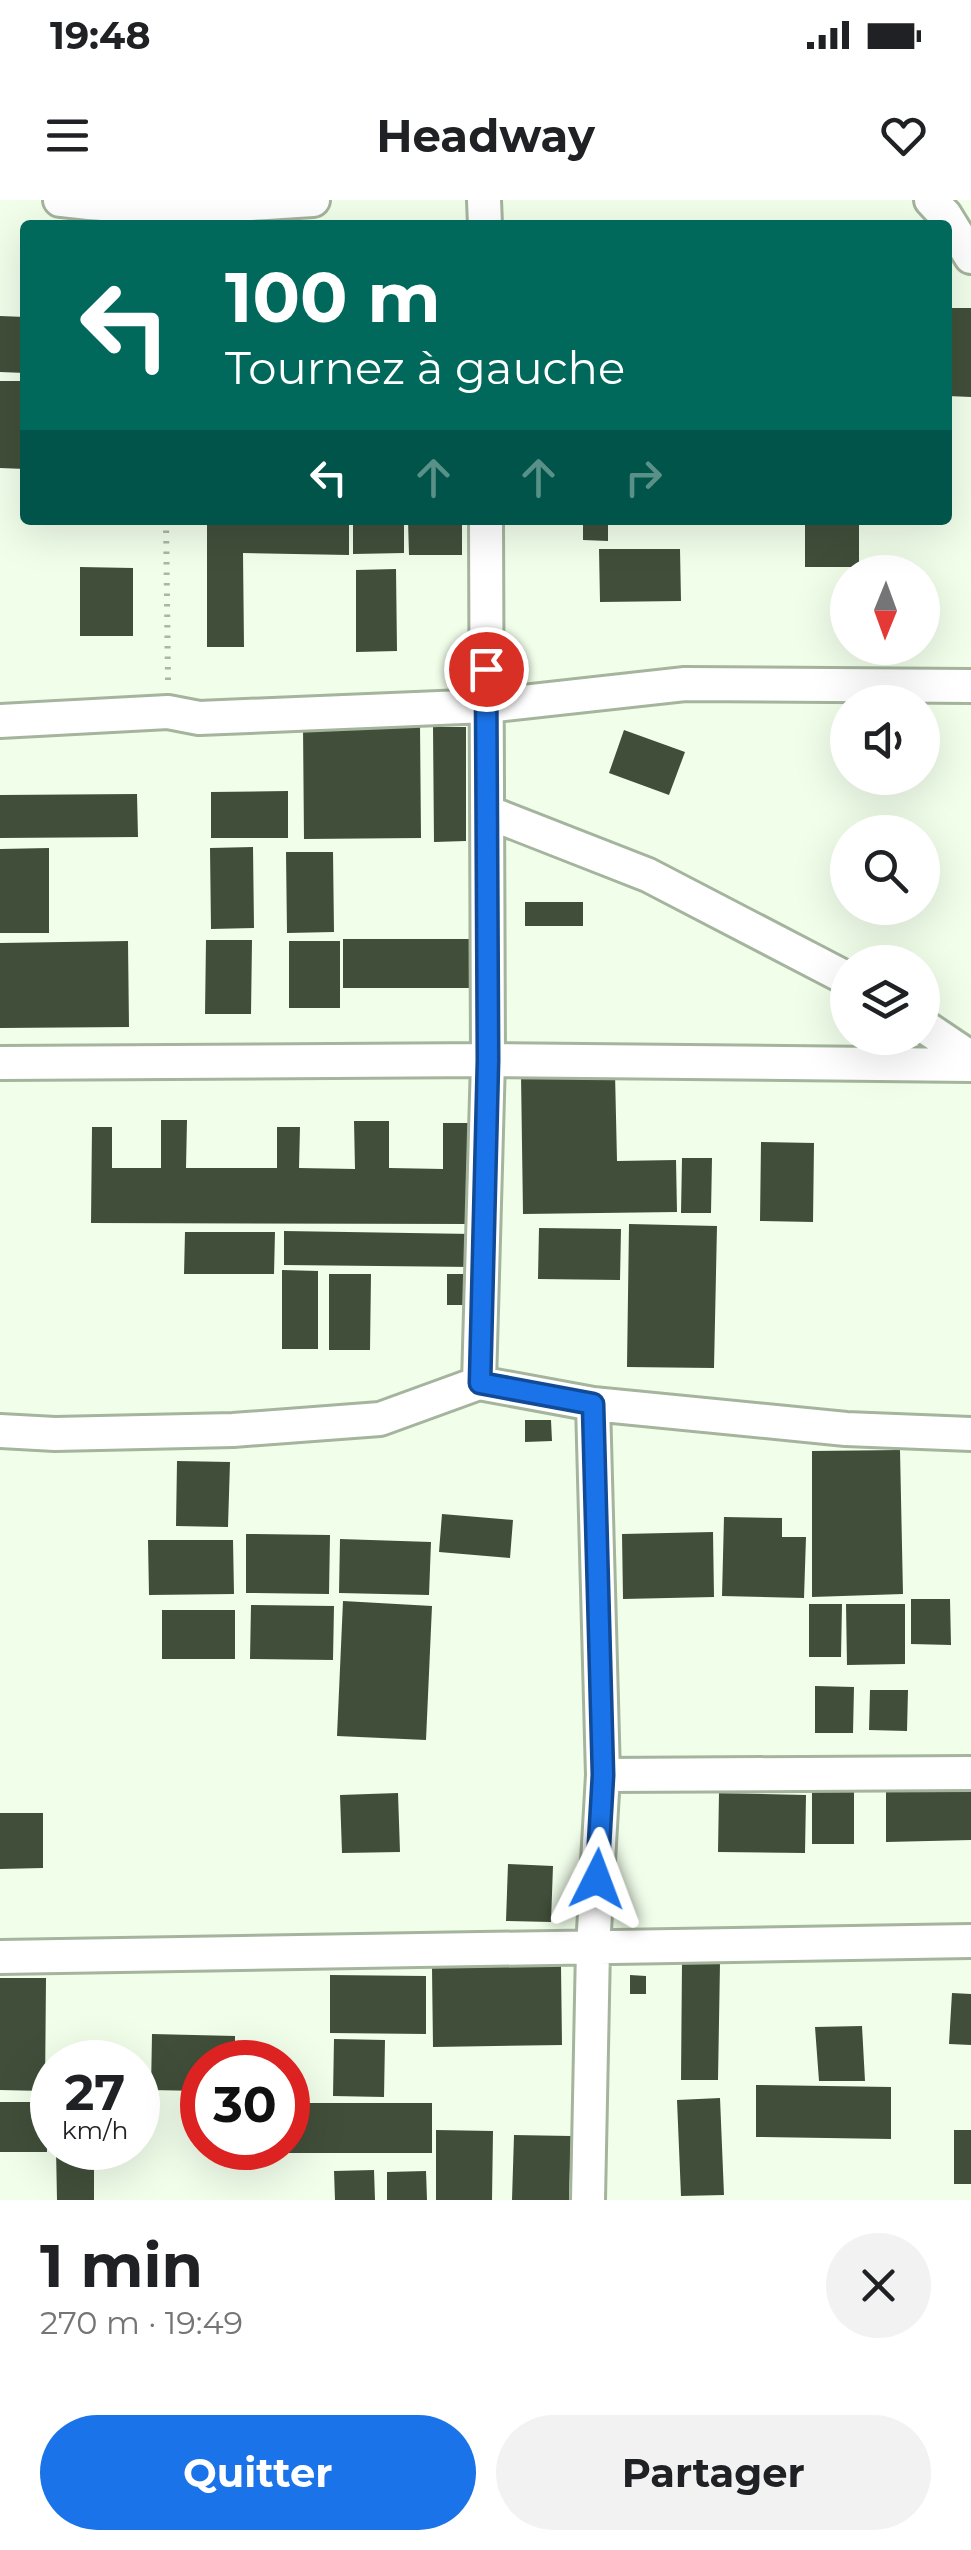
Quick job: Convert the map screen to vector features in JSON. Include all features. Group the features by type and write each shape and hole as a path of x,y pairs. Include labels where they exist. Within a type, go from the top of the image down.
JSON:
{"street":[{"path":"60,200 145,209 312,200"},
{"path":"931,200 948,220"},
{"path":"952,227 971,258"},
{"path":"480,1383 488,1060 486,525"},
{"path":"0,720 168,712 199,718 486,706 685,684 971,686"},
{"path":"487,812 648,875 830,970"},
{"path":"940,1038 971,1061"},
{"path":"0,1064 971,1061"},
{"path":"0,1431 233,1430 380,1419 480,1383 593,1404 846,1430 971,1434"},
{"path":"588,2200 593,1948 603,1775 593,1404"},
{"path":"603,1775 971,1772"},
{"path":"0,1956 971,1940"}],"path":[{"path":"166,525 168,712"}],"building":[{"path":"952,308 971,308 971,397 952,396"},
{"path":"0,316 20,317 20,373 0,372"},
{"path":"0,381 20,381 20,469 0,468"},
{"path":"207,525 349,525 349,555 243,553 244,647 207,647"},
{"path":"353,525 404,525 404,553 353,554"},
{"path":"408,525 462,525 462,555 409,555"},
{"path":"583,525 608,525 608,541 583,540"},
{"path":"805,525 859,525 859,555 830,555 830,567 805,567"},
{"path":"599,549 680,549 681,601 600,602"},
{"path":"80,567 133,568 133,636 80,636"},
{"path":"396,569 397,651 356,652 356,570"},
{"path":"420,725 421,838 304,839 303,726"},
{"path":"433,727 466,727 466,841 434,842"},
{"path":"624,730 685,752 669,795 609,773"},
{"path":"288,791 288,838 211,838 211,792"},
{"path":"137,794 138,837 0,838 0,795"},
{"path":"253,847 254,928 211,929 210,848"},
{"path":"49,848 49,933 0,933 0,849"},
{"path":"286,852 333,852 334,932 287,933"},
{"path":"525,902 583,902 583,926 525,926"},
{"path":"343,939 474,939 474,988 343,988"},
{"path":"206,940 252,940 251,1014 205,1014"},
{"path":"128,941 129,1027 0,1028 0,943"},
{"path":"289,941 340,941 340,1008 289,1008"},
{"path":"615,1073 617,1161 676,1160 677,1212 523,1214 521,1075"},
{"path":"161,1120 187,1120 186,1168 277,1168 277,1127 300,1127 299,1168 355,1169 354,1121 389,1121 389,1168 443,1169 443,1123 473,1123 473,1224 91,1223 92,1127 112,1127 112,1168 161,1168"},
{"path":"761,1142 814,1143 813,1222 760,1221"},
{"path":"682,1158 712,1158 711,1213 681,1213"},
{"path":"629,1224 717,1226 714,1368 627,1367"},
{"path":"539,1228 621,1229 620,1280 538,1279"},
{"path":"284,1231 473,1234 473,1267 284,1265"},
{"path":"185,1232 275,1232 274,1274 184,1274"},
{"path":"282,1270 318,1271 318,1349 282,1349"},
{"path":"329,1274 371,1274 370,1350 329,1350"},
{"path":"447,1274 466,1274 466,1305 447,1305"},
{"path":"525,1420 551,1420 552,1441 525,1442"},
{"path":"900,1450 903,1594 812,1597 812,1451"},
{"path":"177,1461 230,1462 228,1527 176,1526"},
{"path":"442,1514 513,1520 510,1558 439,1552"},
{"path":"724,1517 782,1518 782,1537 806,1537 804,1598 722,1596"},
{"path":"713,1532 714,1597 623,1599 622,1534"},
{"path":"246,1534 330,1535 329,1594 246,1593"},
{"path":"340,1539 431,1542 429,1595 339,1593"},
{"path":"148,1540 233,1540 234,1594 149,1595"},
{"path":"911,1599 950,1599 951,1645 911,1644"},
{"path":"343,1601 432,1606 426,1740 337,1736"},
{"path":"809,1604 842,1604 841,1657 809,1657"},
{"path":"846,1604 905,1604 905,1664 847,1665"},
{"path":"251,1605 334,1606 333,1660 250,1659"},
{"path":"162,1610 235,1610 235,1659 162,1659"},
{"path":"815,1686 854,1687 853,1733 815,1733"},
{"path":"870,1690 908,1690 907,1731 869,1730"},
{"path":"812,1783 854,1783 854,1844 812,1844"},
{"path":"886,1787 971,1787 971,1840 886,1842"},
{"path":"398,1793 400,1852 342,1853 340,1795"},
{"path":"719,1793 806,1795 805,1853 718,1852"},
{"path":"0,1813 43,1813 43,1868 0,1869"},
{"path":"508,1864 553,1866 551,1922 506,1921"},
{"path":"682,1962 720,1963 718,2080 681,2080"},
{"path":"561,1966 562,2045 433,2047 432,1968"},
{"path":"330,1975 426,1976 426,2034 330,2033"},
{"path":"630,1975 646,1976 646,1994 630,1994"},
{"path":"0,1978 46,1978 45,2040 30,2040 30,2091 0,2090"},
{"path":"952,1993 971,1994 971,2045 949,2044"},
{"path":"862,2026 865,2081 819,2081 815,2027"},
{"path":"152,2034 235,2036 235,2040 180,2040 180,2091 160,2090 160,2040 152,2040"},
{"path":"334,2039 385,2040 384,2097 333,2096"},
{"path":"756,2085 891,2087 891,2139 756,2137"},
{"path":"720,2098 724,2195 681,2196 677,2100"},
{"path":"0,2102 30,2102 30,2152 0,2152"},
{"path":"310,2103 432,2103 432,2153 310,2153"},
{"path":"436,2130 493,2131 492,2200 436,2200"},
{"path":"954,2130 971,2130 971,2184 954,2184"},
{"path":"514,2135 571,2136 569,2200 512,2200"},
{"path":"56,2170 94,2170 94,2200 57,2200"},
{"path":"374,2170 375,2200 335,2200 334,2171"},
{"path":"426,2171 427,2200 387,2200 387,2172"}],"route":[{"path":"486,669 488,1060 480,1383 593,1404 603,1775 597,1879"}]}
